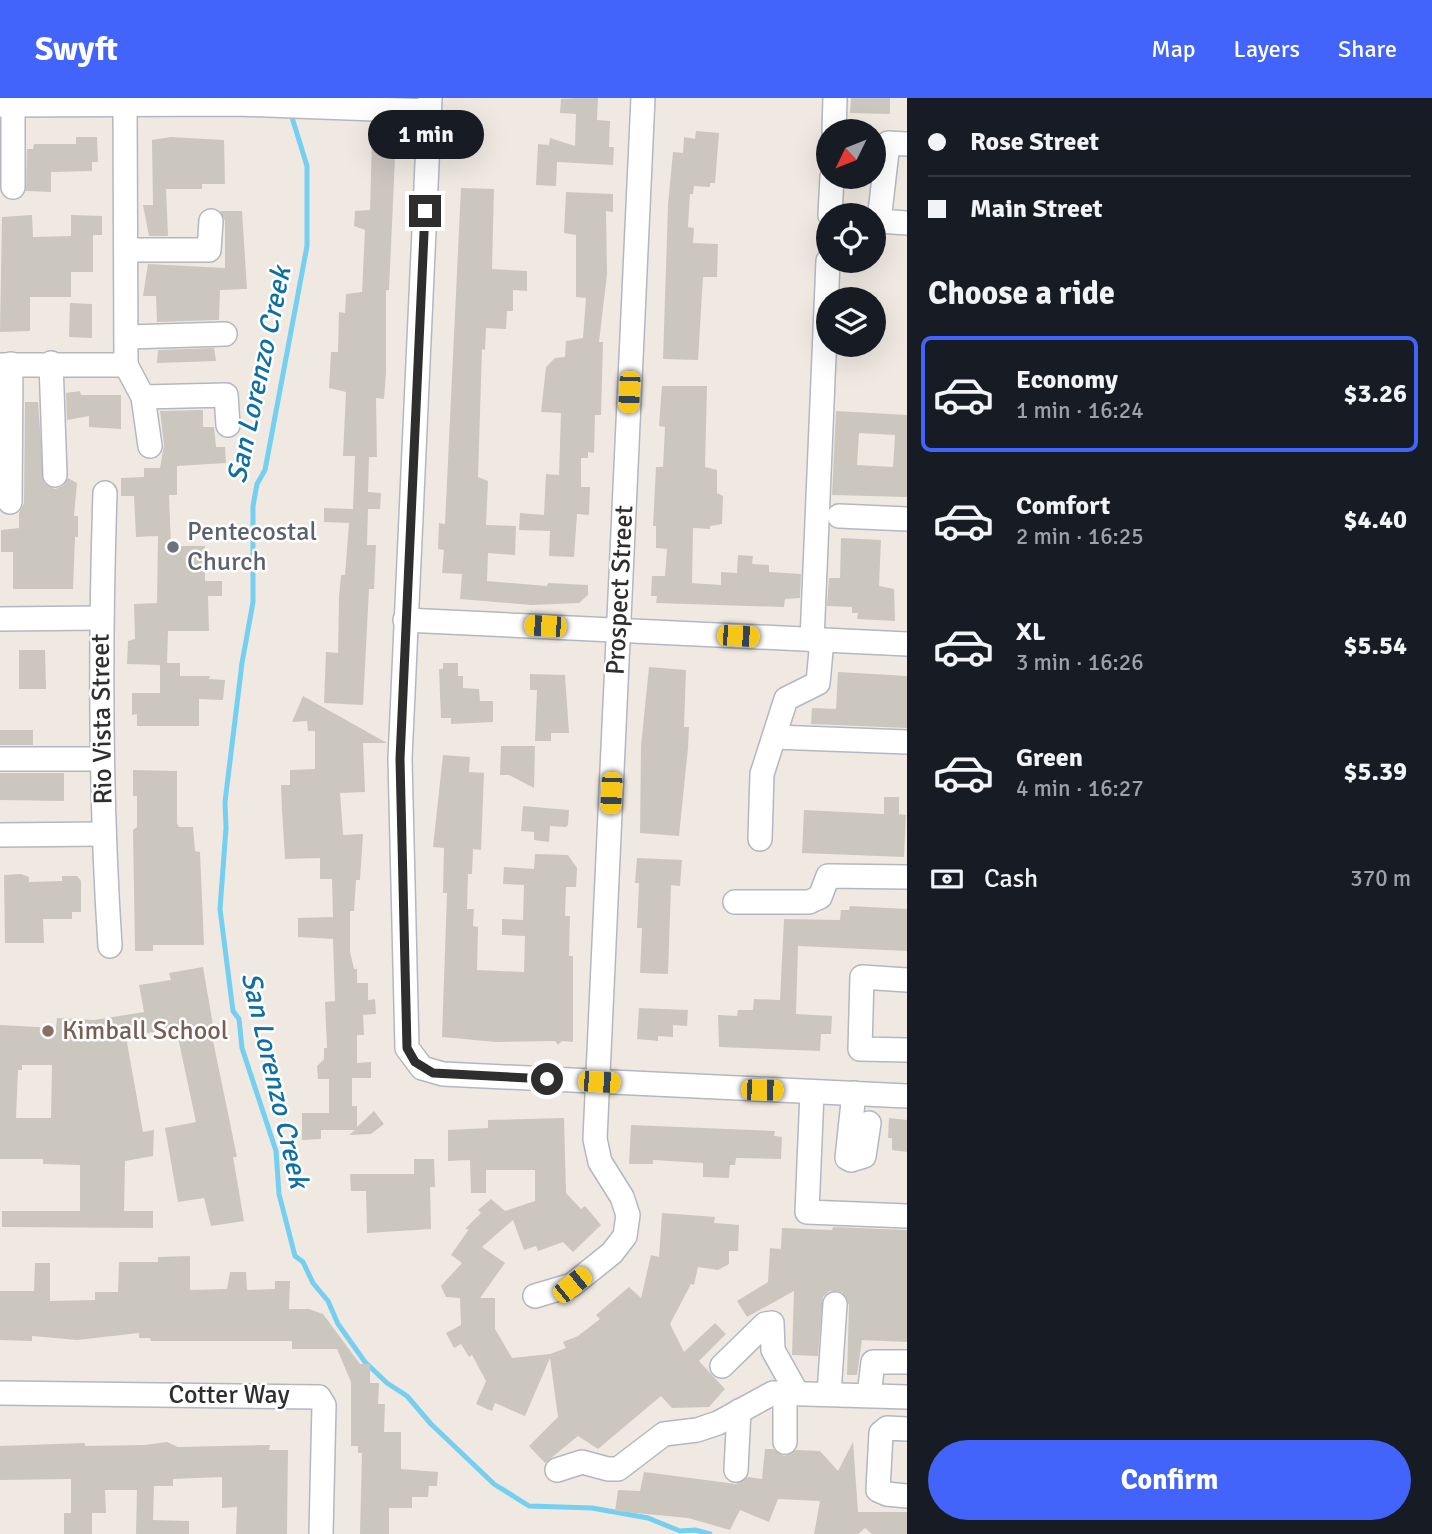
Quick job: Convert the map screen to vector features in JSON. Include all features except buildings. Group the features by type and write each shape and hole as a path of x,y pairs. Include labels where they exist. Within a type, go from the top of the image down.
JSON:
{"street":[{"name":"Prospect Street","path":"535,1296 572,1285 612,1253 625,1236 628,1215 622,1197 600,1162 595,1139 643,98"},
{"path":"834,119 835,98"},
{"path":"13,187 7,105 80,101 125,105 429,104 400,759 409,1048 415,1062 433,1073 907,1096"},
{"path":"125,105 127,365 143,397 150,446"},
{"path":"907,144 888,143 879,221 907,223"},
{"path":"127,250 209,250 211,221"},
{"path":"760,839 762,774 786,699 818,683 828,273"},
{"path":"128,337 225,334"},
{"path":"51,363 55,475"},
{"path":"10,502 6,365 127,365"},
{"path":"143,397 226,395 228,425"},
{"name":"Rio Vista Street","path":"105,493 101,618 102,759 103,834 110,946"},
{"path":"839,516 907,519"},
{"path":"0,618 101,618"},
{"path":"405,620 907,645"},
{"path":"774,737 907,743"},
{"path":"0,759 102,759"},
{"path":"0,835 103,834"},
{"path":"736,902 809,902 820,897 828,876 907,877"},
{"path":"907,980 862,977 860,1049 907,1050"},
{"path":"812,1091 807,1212 907,1216"},
{"path":"854,1093 847,1158 851,1160 864,1156 869,1123"},
{"path":"829,1394 835,1304"},
{"path":"722,1366 765,1324 772,1323 773,1350 791,1393 785,1442"},
{"path":"869,1395 873,1362 907,1362"},
{"name":"Cotter Way","path":"0,1393 319,1397 324,1405 321,1534"},
{"path":"557,1470 582,1462 618,1469 664,1434 705,1428 773,1393 903,1396 902,1429 887,1428 881,1433 878,1490 907,1496"},
{"path":"736,1470 739,1411"}],"waterway":[{"name":"San Lorenzo Creek","path":"290,111 307,166 307,246 265,470 257,484 253,506 253,602 242,663 225,802 226,828 220,909 233,1011 239,1019 242,1048 276,1151 279,1194 295,1256 303,1262 313,1283 328,1301 338,1324 365,1362 387,1383 407,1396 431,1424 494,1484 529,1506 592,1508 648,1518 680,1531 695,1530 710,1534"}],"place":[{"name":"Pentecostal Church","path":"173,547"},
{"name":"Kimball School","path":"48,1031"}],"route":[{"path":"425,211 400,759 407,1048 415,1062 433,1073 547,1079"}]}
